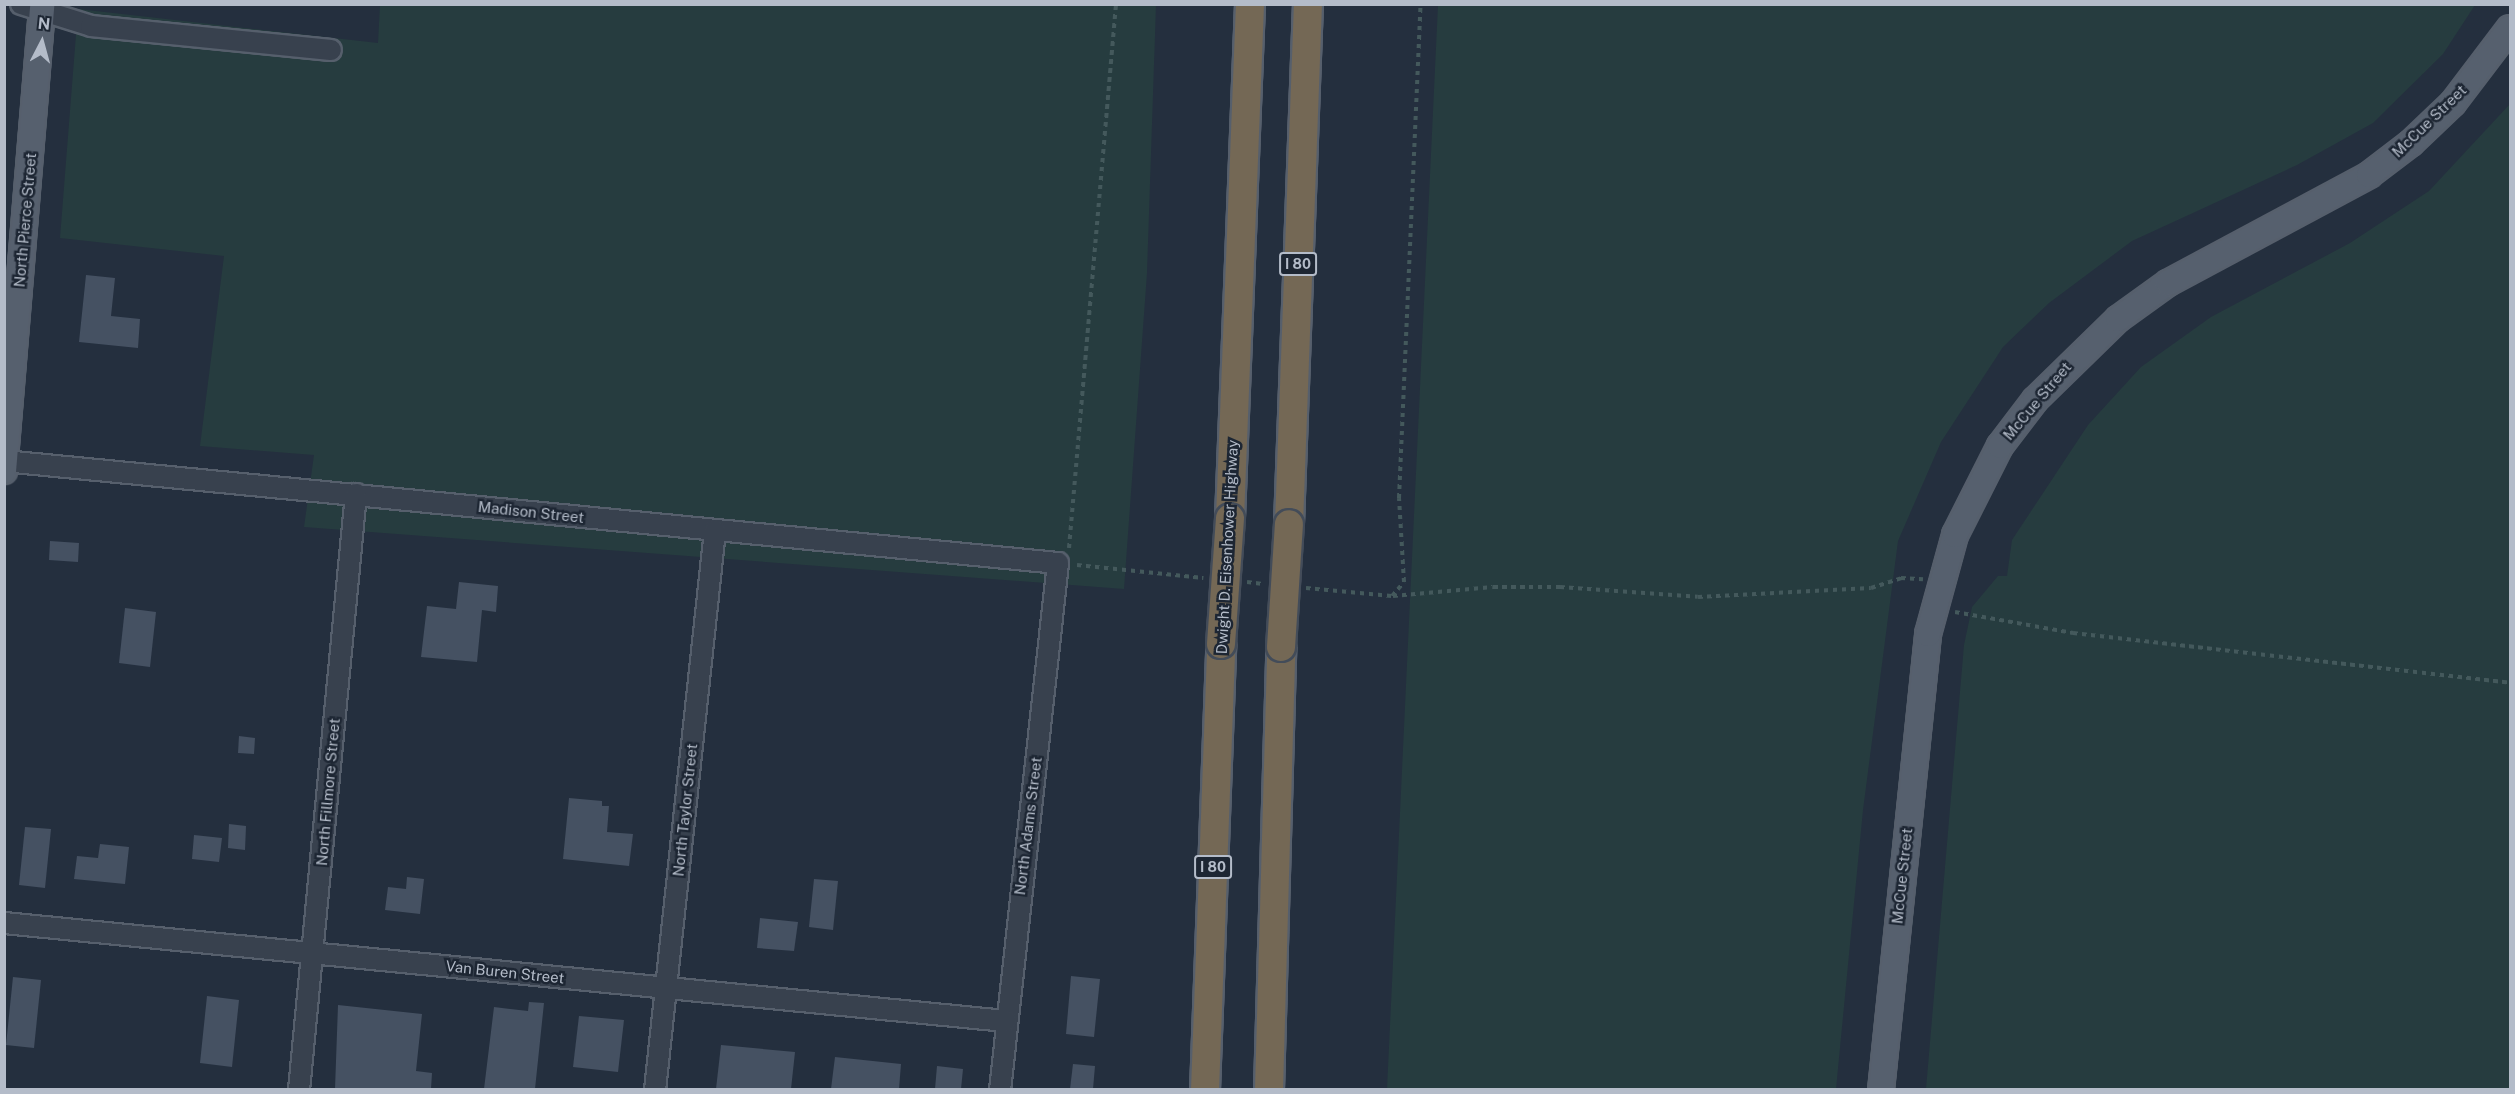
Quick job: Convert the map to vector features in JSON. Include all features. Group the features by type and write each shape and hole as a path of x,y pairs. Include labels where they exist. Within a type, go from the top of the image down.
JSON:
{"highway":[{"name":"Dwight D. Eisenhower Highway","path":"1205,1089 1221,644 1230,518 1250,4"},
{"name":"I 80","path":"1269,1089 1281,647 1289,524 1308,4"}],"main road":[{"name":"North Pierce Street","path":"5,464 35,5"},
{"name":"McCue Street","path":"1881,1089 1919,704 1934,608 1941,579 1973,494 2000,446 2075,357 2168,283 2318,204 2411,143 2453,103 2511,28"}],"street":[{"path":"35,5 91,26 331,50"},
{"name":"Madison Street","path":"5,464 356,494 1063,564"},
{"name":"North Fillmore Street","path":"300,1089 356,494"},
{"name":"North Taylor Street","path":"655,1089 715,530"},
{"name":"North Adams Street","path":"1000,1089 1006,1021 1063,564"},
{"name":"Van Buren Street","path":"4,923 1006,1021"}],"path":[{"path":"1116,4 1063,564 1215,579"},
{"path":"1392,596 1404,582 1406,558 1400,498 1421,4"},
{"path":"1298,587 1392,596 1549,587 1698,597 1871,588 1901,578 1941,579"},
{"path":"1238,581 1274,585"},
{"path":"1934,608 2062,632 2511,683"}],"green space":[{"path":"380,5 1156,5 1147,273 1124,589 304,527 314,455 200,446 224,256 60,238 78,9 378,43"},
{"path":"1438,5 2475,5 2443,54 2373,123 2297,165 2132,241 2049,303 2003,347 1941,442 1898,541 1863,810 1836,1089 1387,1089"},
{"path":"2510,104 2510,1089 1926,1089 1964,645 1972,607 1998,576 2007,576 2012,540 2088,425 2141,367 2211,317 2350,243 2429,191"}],"building":[{"path":"86,275 115,278 111,316 140,319 138,348 79,342"},
{"path":"50,541 79,543 78,562 49,560"},
{"path":"459,582 498,586 496,612 482,610 477,662 421,657 427,606 456,609"},
{"path":"125,608 156,612 150,667 119,663"},
{"path":"239,736 255,738 254,754 238,753"},
{"path":"569,798 602,801 602,806 609,806 607,832 633,834 629,866 563,859"},
{"path":"229,824 246,826 245,850 228,848"},
{"path":"25,827 51,829 45,888 19,885"},
{"path":"194,835 222,838 219,862 192,859"},
{"path":"100,844 129,847 125,884 74,879 77,856 98,858"},
{"path":"407,877 424,879 420,914 385,910 388,887 406,889"},
{"path":"814,879 838,881 833,930 809,927"},
{"path":"760,918 798,922 794,951 757,948"},
{"path":"1071,976 1100,979 1094,1037 1066,1034"},
{"path":"13,977 41,980 34,1048 6,1045"},
{"path":"207,996 239,1000 232,1067 200,1063"},
{"path":"529,1002 544,1003 535,1089 484,1089 494,1007 528,1011"},
{"path":"338,1005 422,1014 416,1071 432,1073 431,1089 335,1089"},
{"path":"579,1016 624,1020 618,1072 573,1067"},
{"path":"721,1045 795,1052 791,1089 716,1089"},
{"path":"835,1057 901,1064 899,1089 831,1089"},
{"path":"1073,1064 1095,1066 1093,1089 1070,1089"},
{"path":"937,1066 963,1069 961,1089 935,1089"}]}
